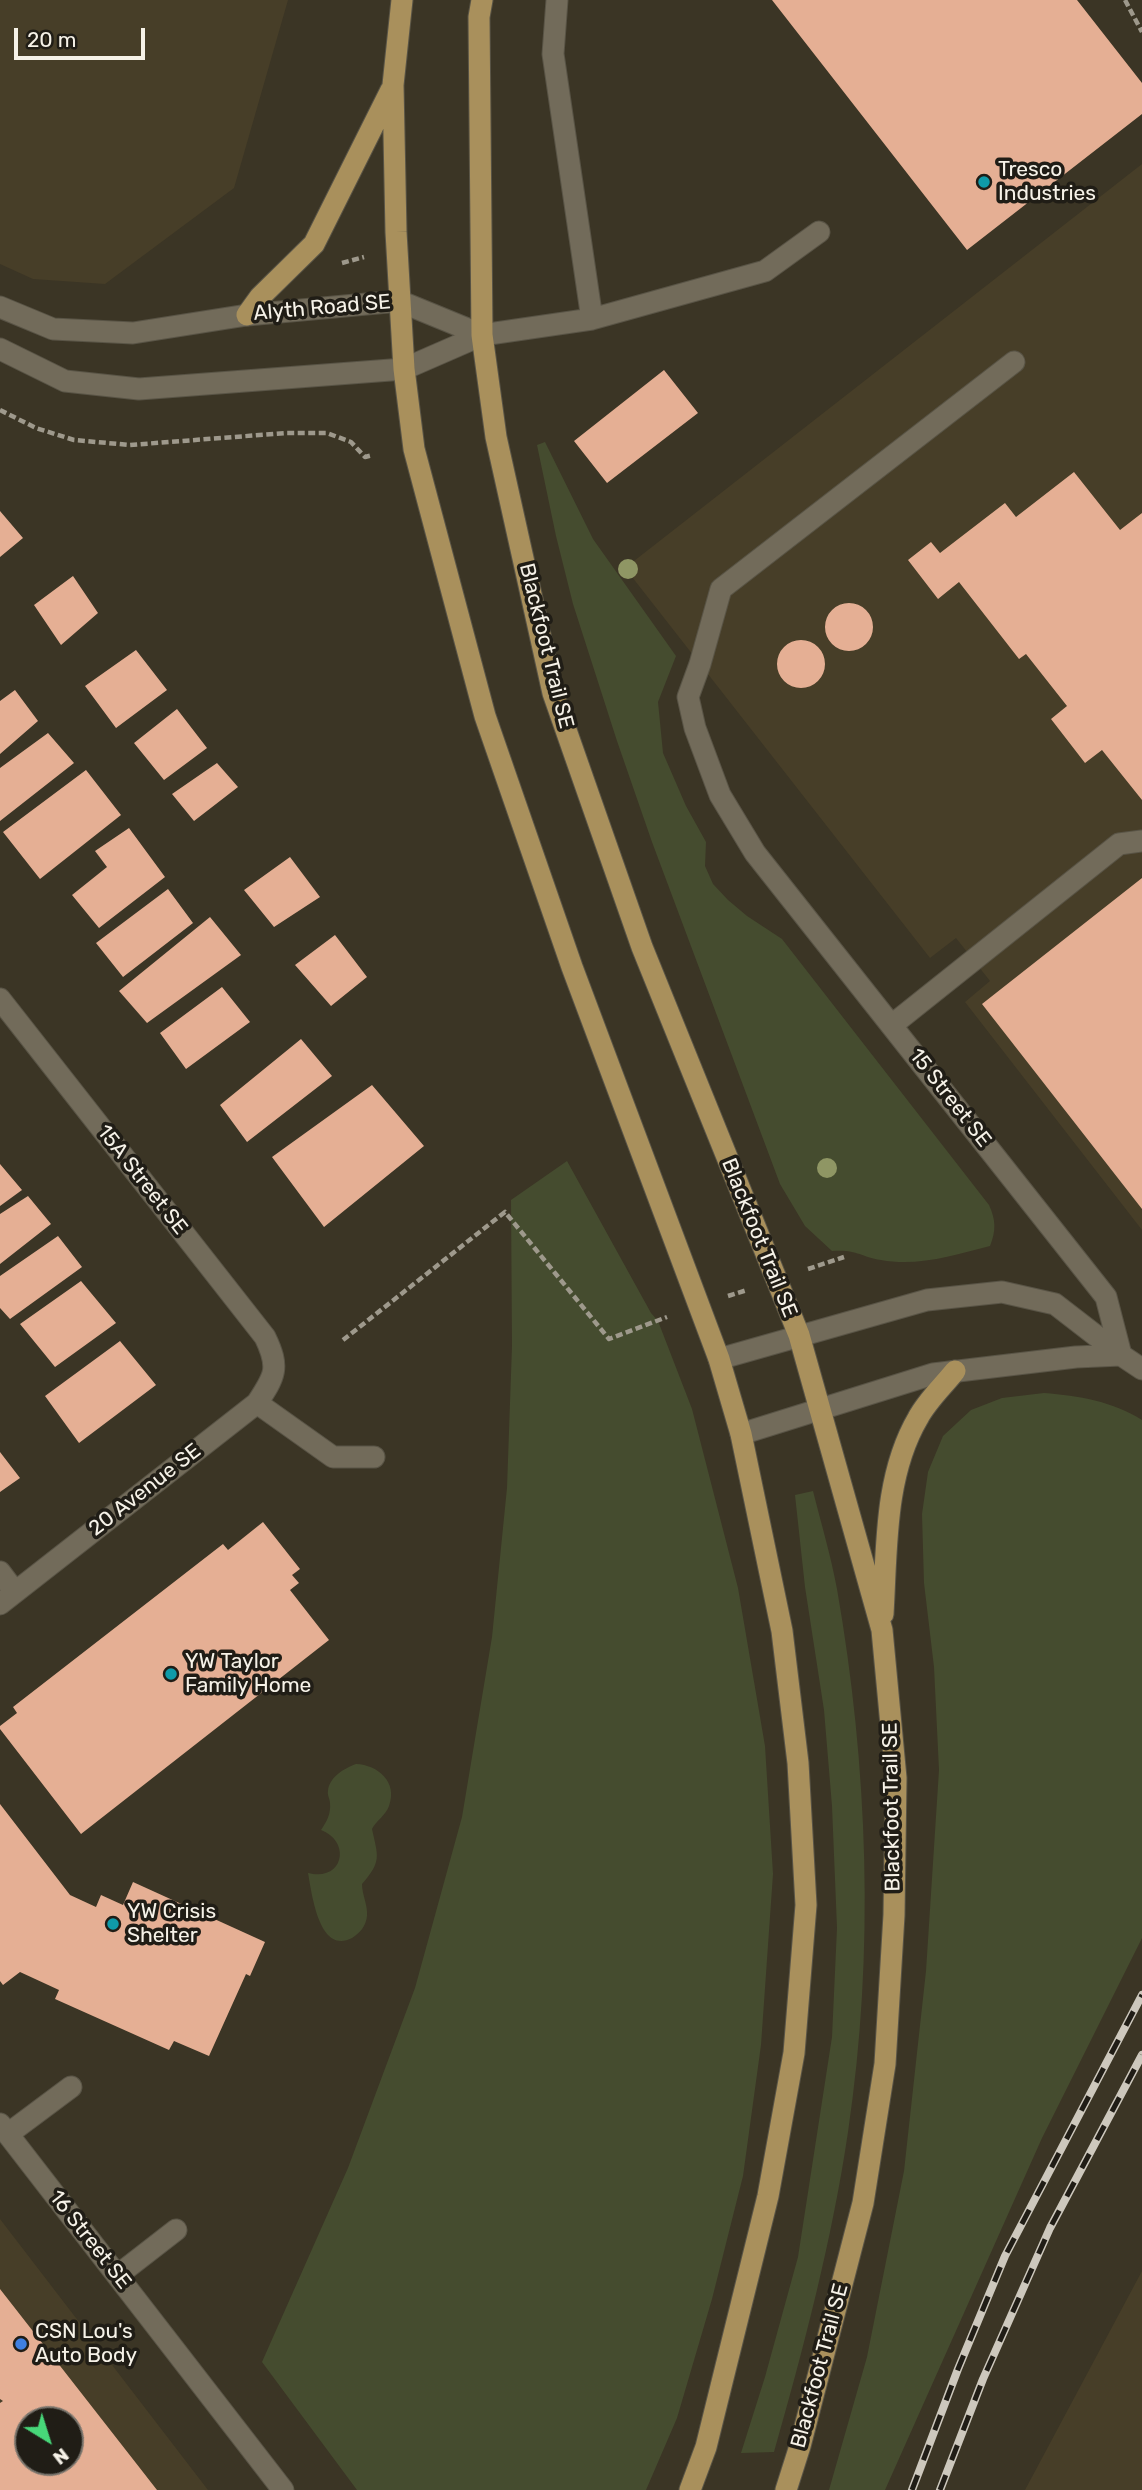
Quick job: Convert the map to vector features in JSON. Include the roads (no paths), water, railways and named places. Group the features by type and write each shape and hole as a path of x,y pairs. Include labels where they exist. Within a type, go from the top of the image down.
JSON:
{"main road":[{"path":"402,0 393,85 399,300 414,449 485,716 572,967 719,1359 741,1434 782,1631 798,1763 806,1905 794,2053 768,2196 706,2447 690,2490"},
{"name":"Blackfoot Trail SE","path":"482,0 479,18 482,335 496,437 554,693 642,947 799,1335 882,1630 896,1778 894,1915 885,2064 863,2203 800,2446 786,2490"},
{"path":"247,315 260,297 314,244 393,85"},
{"path":"882,1630 888,1517 901,1459 918,1417 955,1371"}],"street":[{"path":"557,0 553,54 592,319"},
{"path":"0,349 65,381 139,390 404,369 482,335 592,319 765,271 819,232"},
{"name":"Alyth Road SE","path":"0,307 53,329 133,333 247,315 399,300 482,335"},
{"name":"15 Street SE","path":"1014,362 721,589 688,697 695,728 720,795 755,853 1106,1297 1121,1355"},
{"path":"892,1025 1119,844 1142,841"},
{"name":"15A Street SE","path":"0,999 265,1337 275,1365"},
{"path":"719,1359 927,1300 1002,1292 1055,1304 1142,1369"},
{"path":"741,1434 933,1374 1076,1357 1121,1355"},
{"name":"20 Avenue SE","path":"8,1598 257,1403 273,1379 275,1365"},
{"path":"257,1403 333,1457 374,1457"},
{"path":"0,1572 8,1598"},
{"path":"4,2129 71,2087"},
{"name":"16 Street SE","path":"4,2129 282,2490"},
{"path":"118,2275 176,2230"}],"railway":[{"path":"912,2490 1005,2256 1142,1995"},
{"path":"940,2490 983,2379 1050,2228 1142,2055"}],"place":[{"name":"Tresco Industries","path":"984,182"},
{"name":"YW Taylor Family Home","path":"171,1674"},
{"name":"YW Crisis Shelter","path":"113,1924"},
{"name":"CSN Lou's Auto Body","path":"21,2344"}]}
